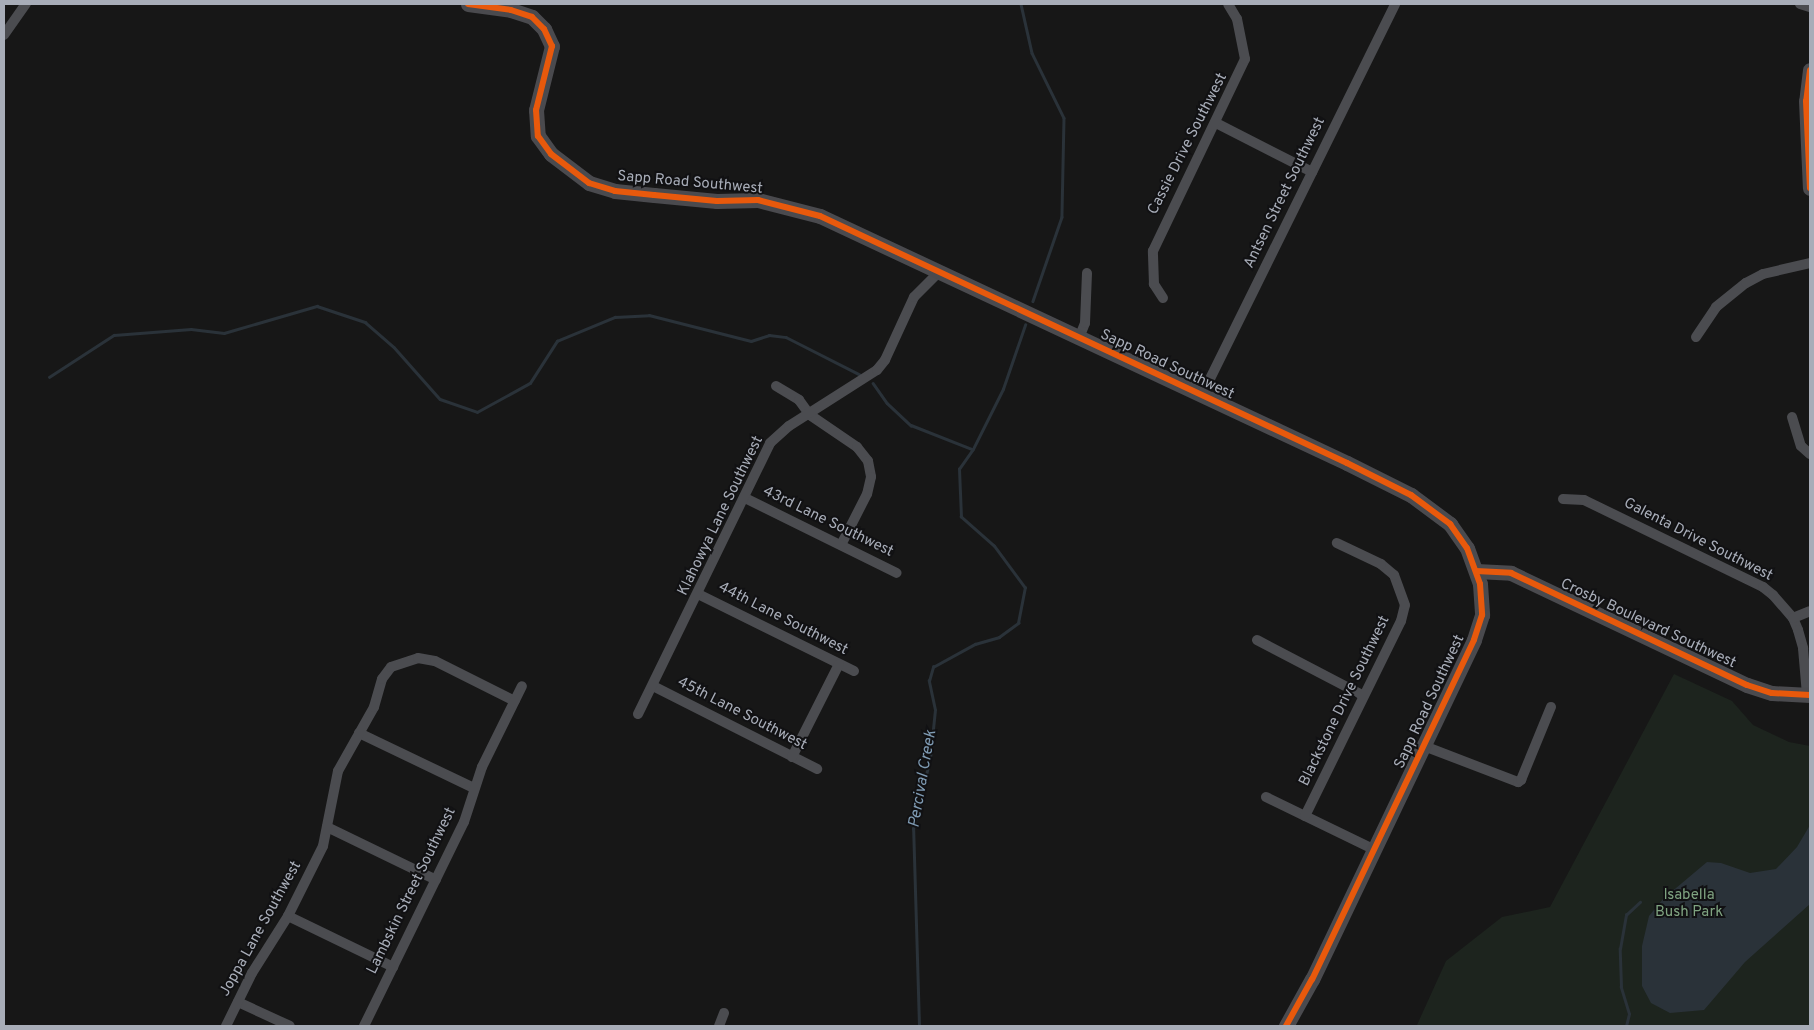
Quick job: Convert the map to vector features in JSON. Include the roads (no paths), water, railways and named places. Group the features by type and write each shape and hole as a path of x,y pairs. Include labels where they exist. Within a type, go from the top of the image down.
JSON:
{"street":[{"path":"4,34 26,4"},
{"name":"Sapp Road Southwest","path":"468,4 511,10 532,17 544,29 552,46 536,110 538,136 551,154 589,183 615,191 717,201 758,200 820,216 1202,395 1428,506 1456,531 1476,571 1482,615 1474,640 1289,1025"},
{"name":"Cassie Drive Southwest","path":"1163,298 1154,284 1153,251 1216,123 1245,59 1237,19 1228,4"},
{"name":"Antsen Street Southwest","path":"1202,395 1395,4"},
{"path":"1800,4 1810,7"},
{"path":"1810,70 1806,101 1810,188"},
{"path":"1216,123 1312,172"},
{"path":"1696,338 1716,307 1746,283 1763,274 1810,263"},
{"name":"Klahowya Lane Southwest","path":"638,714 745,498 770,442 882,364 914,296 939,272"},
{"path":"1079,338 1085,322 1087,273"},
{"path":"776,386 799,400 810,415 857,447 868,461 870,477 867,494 840,545"},
{"path":"1792,417 1801,446 1810,454"},
{"name":"43rd Lane Southwest","path":"745,498 897,573"},
{"name":"Galenta Drive Southwest","path":"1563,499 1584,500 1763,587 1793,618 1803,648 1808,695"},
{"name":"Blackstone Drive Southwest","path":"1305,816 1362,695 1401,621 1405,605 1404,594 1397,579 1386,568 1337,543"},
{"name":"Crosby Boulevard Southwest","path":"1476,571 1511,573 1747,685 1772,693 1808,695"},
{"name":"44th Lane Southwest","path":"698,594 854,671"},
{"path":"1793,618 1810,611"},
{"path":"1257,640 1362,695"},
{"name":"Joppa Lane Southwest","path":"226,1026 252,973 288,916 323,846 338,771 374,707 382,679 391,667 405,660 435,661 515,701"},
{"path":"792,757 839,664"},
{"name":"Lambskin Street Southwest","path":"364,1026 464,822 474,788 522,686"},
{"name":"45th Lane Southwest","path":"653,686 817,769"},
{"path":"1424,746 1518,782 1521,780 1551,707"},
{"path":"359,733 474,788"},
{"path":"1266,797 1373,849"},
{"path":"327,827 436,880"},
{"path":"288,916 393,966"},
{"path":"238,1002 290,1026"},
{"path":"718,1026 724,1013"}],"waterway":[{"name":"Percival Creek","path":"1021,4 1032,53 1064,118 1062,217 1033,301"},
{"path":"49,377 114,335 191,329 224,333 317,306 365,322 394,347 440,399 477,412 530,383 557,341 615,317 649,315 751,341 769,335 786,337 859,374"},
{"name":"Percival Creek","path":"919,1026 913,829 930,758 935,710 929,681 933,667 975,644 999,637 1018,623 1025,588 994,546 961,517 959,469 973,449 1003,389 1025,325"},
{"path":"873,383 887,403 911,425 972,449"},
{"path":"1626,1026 1629,1014 1621,987 1620,949 1626,915 1640,902"}],"park label":[{"name":"Isabella Bush Park","path":"1689,904"}]}
